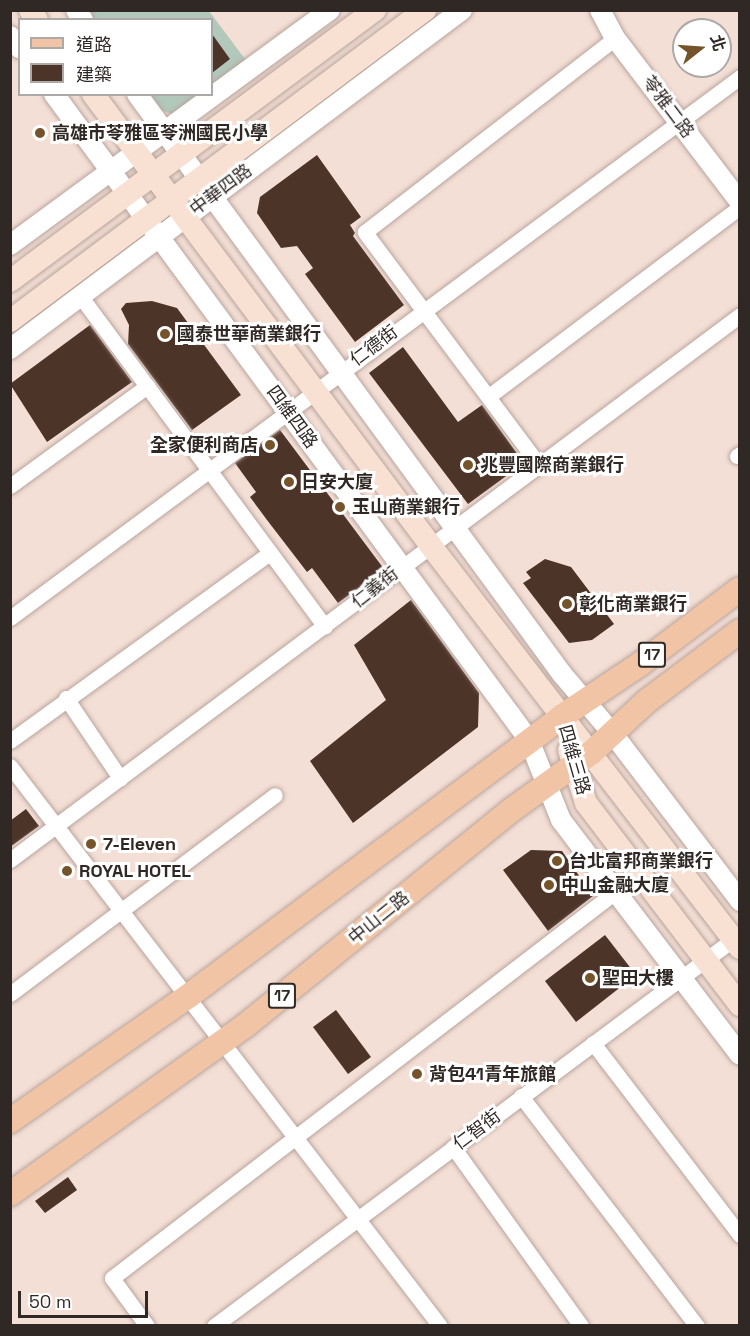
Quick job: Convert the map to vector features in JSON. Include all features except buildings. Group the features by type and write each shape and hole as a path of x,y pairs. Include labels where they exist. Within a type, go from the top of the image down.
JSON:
{"main road":[{"path":"10,281 375,10"},
{"name":"中華四路","path":"10,321 153,228 207,188 425,10"},
{"name":"四維四路","path":"94,96 561,717"},
{"name":"17","path":"10,1122 190,995 529,740 639,665 740,589"},
{"name":"中山二路","path":"10,1194 224,1041 582,759 613,734 647,701 740,631"},
{"name":"四維三路","path":"561,717 582,759 737,940"},
{"name":"四維三路","path":"582,759 586,803 740,1005"}],"street":[{"path":"213,95 330,10"},
{"name":"中華四路","path":"207,188 462,10"},
{"name":"苓雅二路","path":"600,10 615,38 740,202"},
{"path":"539,465 365,232 615,38"},
{"name":"仁德街","path":"10,618 424,309 681,124 740,77"},
{"name":"四維四路","path":"55,96 529,740"},
{"path":"138,96 454,528 584,701"},
{"path":"10,245 212,96"},
{"path":"489,396 740,207"},
{"name":"中華四路","path":"10,349 81,297 153,228"},
{"path":"81,297 325,627"},
{"name":"仁義街","path":"10,860 740,315"},
{"path":"10,486 147,386"},
{"path":"10,741 66,698 270,553"},
{"path":"66,698 120,778"},
{"name":"四維三路","path":"584,701 613,734 740,901"},
{"name":"四維三路","path":"529,740 561,820 740,1055"},
{"path":"10,766 122,913 190,995 438,1325"},
{"path":"10,994 122,913 275,795"},
{"path":"147,1326 112,1278 615,892"},
{"name":"仁智街","path":"214,1326 705,959 737,940"},
{"path":"593,1043 740,1235"},
{"path":"521,1096 697,1326"},
{"path":"453,1147 581,1326"}],"green space":[{"path":"85,11 209,11 248,63 213,90 213,18 91,18"},
{"path":"148,96 206,96 179,116 157,109"}],"place":[{"name":"高雄市苓雅區苓洲國民小學","path":"40,133"},
{"name":"國泰世華商業銀行","path":"165,334"},
{"name":"全家便利商店","path":"270,445"},
{"name":"兆豐國際商業銀行","path":"468,465"},
{"name":"日安大廈","path":"289,482"},
{"name":"玉山商業銀行","path":"340,507"},
{"name":"彰化商業銀行","path":"567,604"},
{"name":"7-Eleven","path":"91,844"},
{"name":"台北富邦商業銀行","path":"557,861"},
{"name":"ROYAL HOTEL","path":"67,871"},
{"name":"中山金融大廈","path":"549,885"},
{"name":"聖田大樓","path":"590,978"},
{"name":"背包41青年旅館","path":"417,1074"}]}
